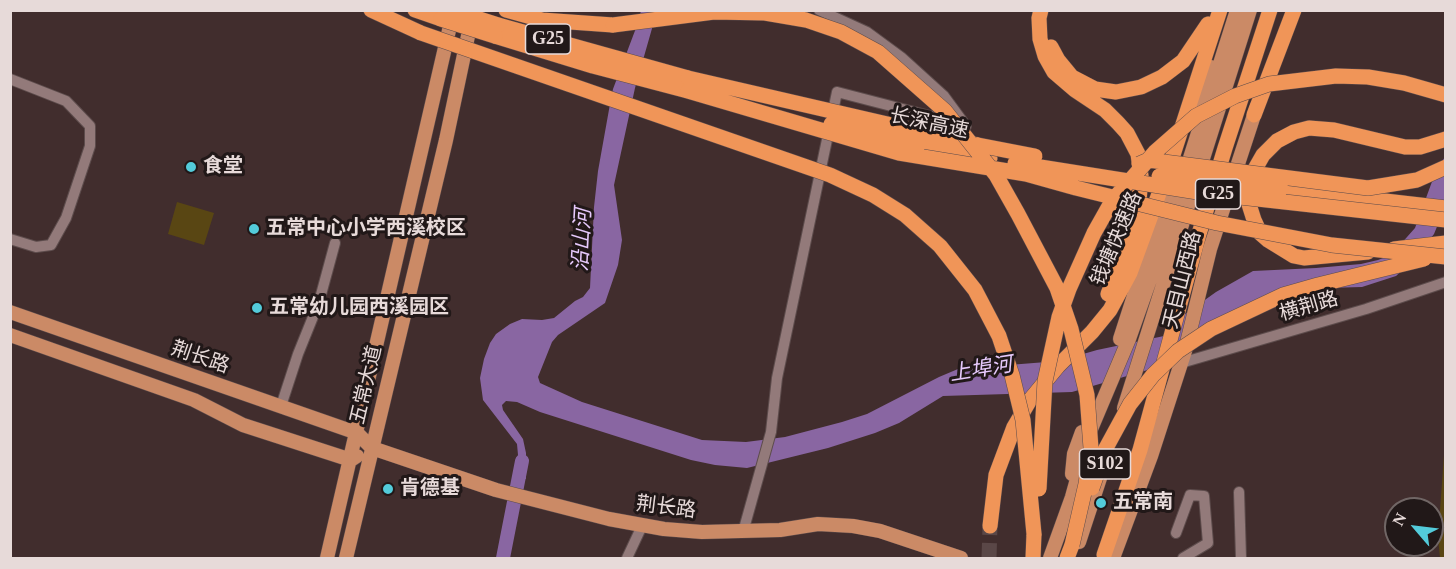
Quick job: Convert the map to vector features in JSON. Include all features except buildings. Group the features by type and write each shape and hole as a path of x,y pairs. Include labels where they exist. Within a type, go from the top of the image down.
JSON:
{"highway":[{"path":"371,10 421,33 820,172 873,195 905,215 940,246 975,290 999,336 1023,420 1034,534 1033,558"},
{"name":"长深高速","path":"415,10 449,14 497,31 596,60 688,84 921,138 992,159 1204,193 1446,220"},
{"path":"506,10 542,20 613,25 714,12 765,13 806,20 841,32 878,52 945,111 996,175 1018,213 1057,288 1071,329 1087,395 1091,448 1071,554"},
{"path":"1041,10 1040,39 1045,56 1054,72 1105,110 1127,133 1138,154 1141,176 1135,230 1105,301 1071,353"},
{"path":"1048,10 1050,43 1058,60 1072,77 1095,89 1116,92 1141,87 1162,77 1183,61 1201,37 1215,10"},
{"path":"1183,61 1201,28 1207,10"},
{"name":"钱塘快速路","path":"990,526 996,475 1014,427 1030,400 1110,310 1130,273 1168,168 1220,10"},
{"path":"1109,557 1221,158 1270,10"},
{"path":"1254,115 1294,10"},
{"path":"1034,534 1038,512 1045,381 1059,317 1069,289 1100,222 1112,201 1148,159 1196,116 1235,96 1269,84 1336,76 1368,77 1446,94"},
{"path":"688,84 899,153 1026,174 1076,189 1218,223 1309,241 1446,257"},
{"path":"1446,139 1420,147 1405,147 1334,130 1309,128 1294,132 1277,141 1263,155 1250,184 1248,201 1260,233 1294,256 1304,258 1446,243"},
{"name":"长深高速","path":"921,138 978,145 1119,172 1446,208"},
{"path":"1119,172 1148,160 1368,188 1417,180 1446,167"},
{"path":"1071,554 1106,448 1126,412 1154,375 1178,351 1211,329 1283,296 1428,258 1446,257"}],"main road":[{"name":"五常大道","path":"346,558 446,140 474,10"},
{"name":"天目山西路","path":"1050,558 1072,497 1091,429 1196,145 1235,10"},
{"name":"天目山西路","path":"1071,554 1151,336 1188,202 1250,10"},
{"name":"天目山西路","path":"1109,557 1151,456 1183,357 1210,249 1286,10"},
{"name":"五常大道","path":"327,558 351,460 449,14"},
{"name":"荆长路","path":"10,312 357,433 372,448 496,490 642,526 702,532 780,530 818,524 853,526 880,531 961,558"},
{"path":"10,335 194,400 243,425 351,460 372,448"}],"street":[{"path":"743,532 771,432 777,378 837,92 966,126 944,96 901,57 867,32 819,10"},
{"path":"10,79 66,101 90,126 90,146 66,218 51,244 36,247 10,239"},
{"path":"281,406 298,354 319,302 335,243"},
{"name":"横荆路","path":"1183,357 1366,309 1446,282"},
{"path":"1239,492 1241,558"},
{"path":"1176,533 1191,495 1204,496 1208,543 1183,558"},
{"path":"627,558 642,526"}],"shaded area":[{"path":"177,202 214,213 204,245 168,234"},
{"path":"1445,441 1445,558 1440,557 1444,557 1444,497 1441,497"}],"water":[{"name":"上埠河","path":"641,11 657,11 635,88 614,185 622,240 618,265 605,303 558,335 552,342 538,377 540,383 582,402 702,440 746,442 785,437 867,414 958,369 1059,361 1097,350 1164,336 1181,317 1216,292 1253,271 1316,268 1378,260 1391,255 1415,228 1437,168 1445,157 1445,207 1434,234 1415,259 1396,276 1362,287 1326,288 1229,322 1151,369 1072,392 943,396 899,423 875,433 828,448 747,468 691,460 540,412 517,402 506,401 502,405 503,410 523,439 526,453 526,479 514,476 518,455 517,444 483,400 480,378 484,359 496,334 510,324 522,319 554,318 583,297 590,288 594,207 610,104 613,89"}],"waterway":[{"name":"沿山河","path":"503,558 522,461"}],"tunnel":[{"path":"989,558 990,526"}],"place":[{"name":"食堂","path":"191,167"},
{"name":"五常中心小学西溪校区","path":"254,229"},
{"name":"五常幼儿园西溪园区","path":"257,308"},
{"name":"肯德基","path":"388,489"},
{"name":"五常南","path":"1101,503"}]}
